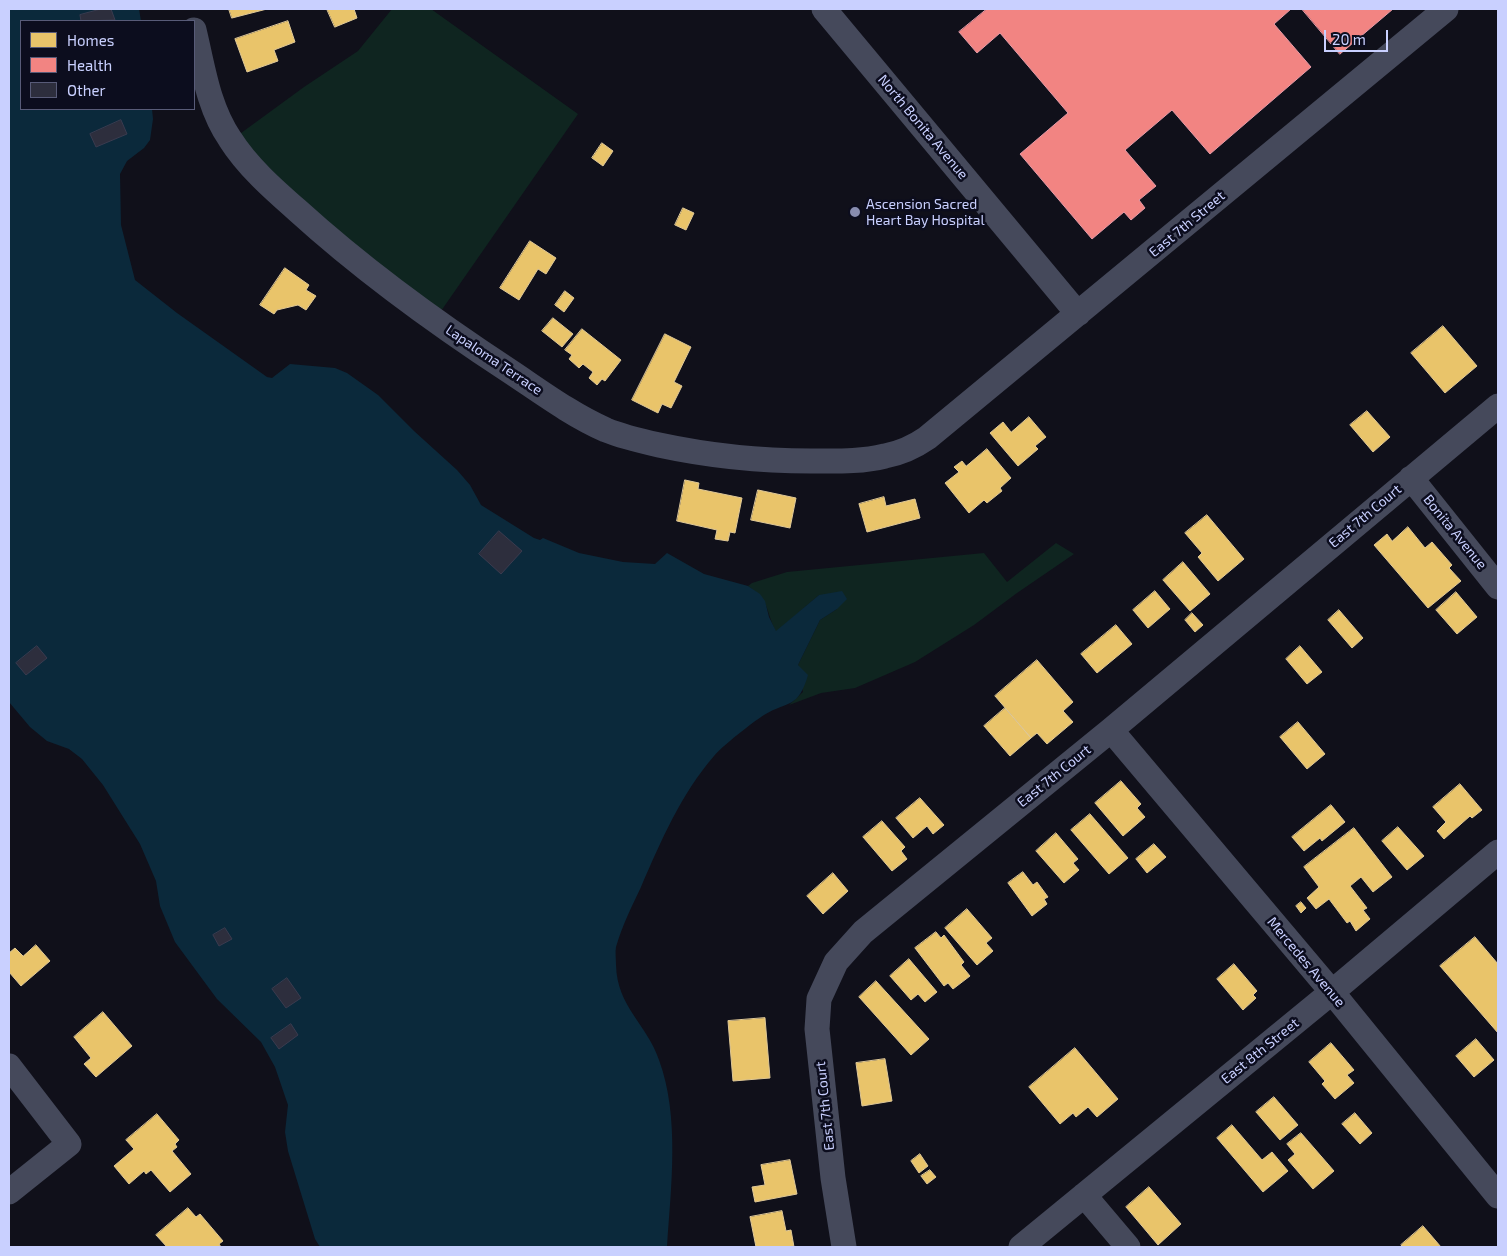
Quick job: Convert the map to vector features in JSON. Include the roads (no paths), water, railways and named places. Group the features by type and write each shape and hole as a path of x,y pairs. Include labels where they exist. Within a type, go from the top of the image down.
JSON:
{"street":[{"name":"North Bonita Avenue","path":"824,9 1078,314"},
{"name":"East 7th Street","path":"927,438 1446,9"},
{"name":"Lapaloma Terrace","path":"195,34 209,92 223,129 236,148 266,181 330,240 366,269 477,349 582,418 607,430 652,443 710,455 766,460 838,461 873,458 906,450 927,438"},
{"name":"East 7th Court","path":"844,1247 833,1178 817,1029 819,999 836,962 863,932 1111,730 1498,406"},
{"name":"Bonita Avenue","path":"1411,478 1498,587"},
{"name":"Mercedes Avenue","path":"1111,730 1332,992 1498,1196"},
{"name":"East 8th Street","path":"1021,1247 1332,992 1498,852"},
{"path":"9,1066 69,1144 9,1192"},
{"path":"1084,1195 1128,1247"}],"water":[{"path":"9,9 139,9 141,20 20,20 20,110 152,110 153,119 150,140 144,148 127,161 120,174 121,225 135,280 177,313 267,377 272,378 290,364 335,368 347,373 378,395 457,470 470,485 481,505 534,538 540,540 543,538 579,553 623,562 655,564 667,553 704,574 748,586 760,594 765,601 769,617 776,631 819,595 842,591 847,599 837,609 820,620 798,665 808,675 796,699 764,715 730,741 714,756 691,786 664,835 627,916 616,947 616,965 621,992 654,1047 666,1082 670,1105 672,1176 667,1247 320,1247 315,1239 288,1151 285,1132 288,1105 275,1067 261,1042 217,999 175,942 160,906 156,881 140,844 103,785 82,759 69,749 47,741 30,727 9,702"}],"place":[{"name":"Ascension Sacred Heart Bay Hospital","path":"855,212"}]}
